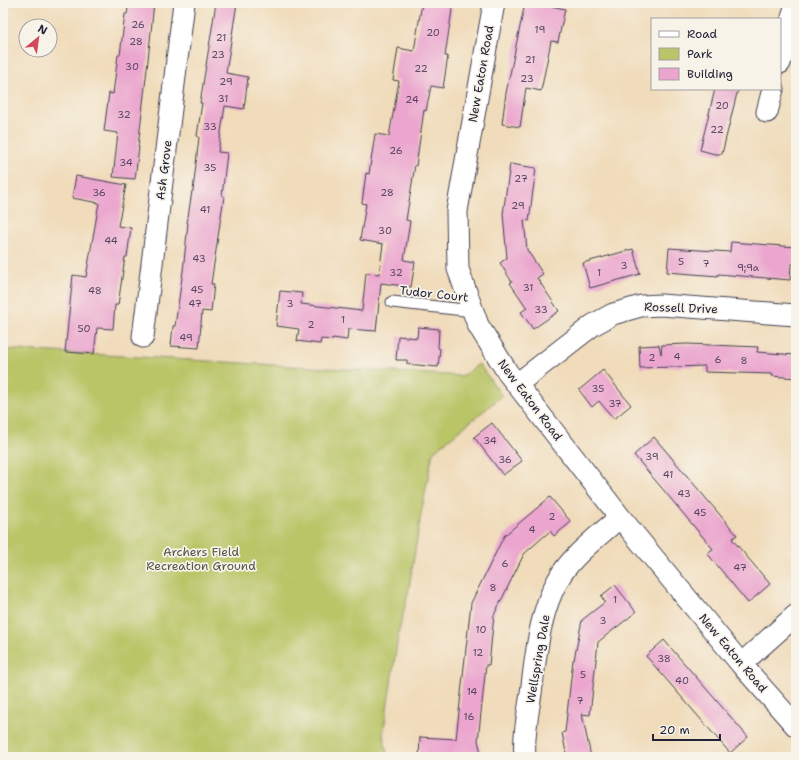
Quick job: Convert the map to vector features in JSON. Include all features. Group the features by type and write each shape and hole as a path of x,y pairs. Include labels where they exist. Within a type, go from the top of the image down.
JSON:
{"street":[{"name":"Ash Grove","path":"143,337 184,3"},
{"name":"New Eaton Road","path":"494,3 457,211 458,269 478,325 508,373 620,517 741,664 796,726"},
{"path":"781,59 796,4"},
{"path":"767,112 773,90"},
{"name":"Rossell Drive","path":"517,384 593,325 613,314 636,307 661,305 796,315"},
{"name":"Wellspring Dale","path":"525,757 526,728 539,636 557,580 569,564 620,517"},
{"path":"741,664 796,616"}],"lane":[{"name":"Tudor Court","path":"392,302 473,311"}],"green space":[{"name":"Archers Field Recreation Ground","path":"3,349 462,376 479,364 502,396 433,452 408,594 399,631 383,735 388,757 3,757"}],"building":[{"path":"129,3 154,3 135,179 113,177 118,133 104,131 109,93 113,94 125,14 127,14"},
{"path":"216,3 237,3 226,73 248,77 244,109 225,106 218,152 227,153 222,196 224,196 211,284 214,284 211,312 202,311 199,348 171,346 183,271 187,223 193,191 199,137 197,136 202,103 200,103"},
{"path":"422,3 453,3 445,56 448,56 443,88 431,86 426,111 424,110 406,220 410,221 404,260 415,262 411,287 381,283 376,331 348,329 347,340 333,338 333,340 321,339 320,344 297,341 299,329 276,326 280,291 302,293 301,304 362,311 366,273 379,274 383,244 360,240 366,204 362,203 366,173 369,174 375,134 389,136 399,81 393,80 398,48 414,51"},
{"path":"525,3 537,3 565,9 558,42 551,41 541,91 526,88 520,127 502,124 506,93"},
{"path":"715,90 738,90 722,154 715,154 700,150"},
{"path":"510,164 536,168 529,221 524,220 527,250 543,274 537,278 559,311 533,329 521,312 527,308 510,283 512,282 500,263 507,258 503,214"},
{"path":"76,176 126,185 118,226 131,228 118,305 115,305 113,329 97,328 94,354 65,352 73,275 86,277 99,203 72,198"},
{"path":"731,242 796,247 796,265 791,264 790,280 718,274 718,276 667,272 669,248 730,252"},
{"path":"633,249 640,274 590,288 583,263"},
{"path":"418,327 439,329 438,348 440,349 438,367 407,364 407,360 396,360 398,336 417,338"},
{"path":"688,344 758,347 757,352 796,355 796,378 772,376 773,374 705,372 705,366 640,368 639,346 659,345 661,354 662,345"},
{"path":"603,370 631,405 614,419 599,401 592,407 579,390"},
{"path":"492,423 522,461 503,475 474,437"},
{"path":"654,437 737,535 732,539 770,584 748,603 707,553 713,549 634,455"},
{"path":"550,497 571,522 554,536 550,531 524,554 494,615 489,665 486,665 478,741 482,757 419,757 420,737 456,739 471,603 504,536"},
{"path":"615,585 636,612 598,642 590,715 582,714 591,757 567,757 562,733 565,732 573,660 582,620 605,602 601,596"},
{"path":"664,640 748,737 730,753 646,656"}]}
